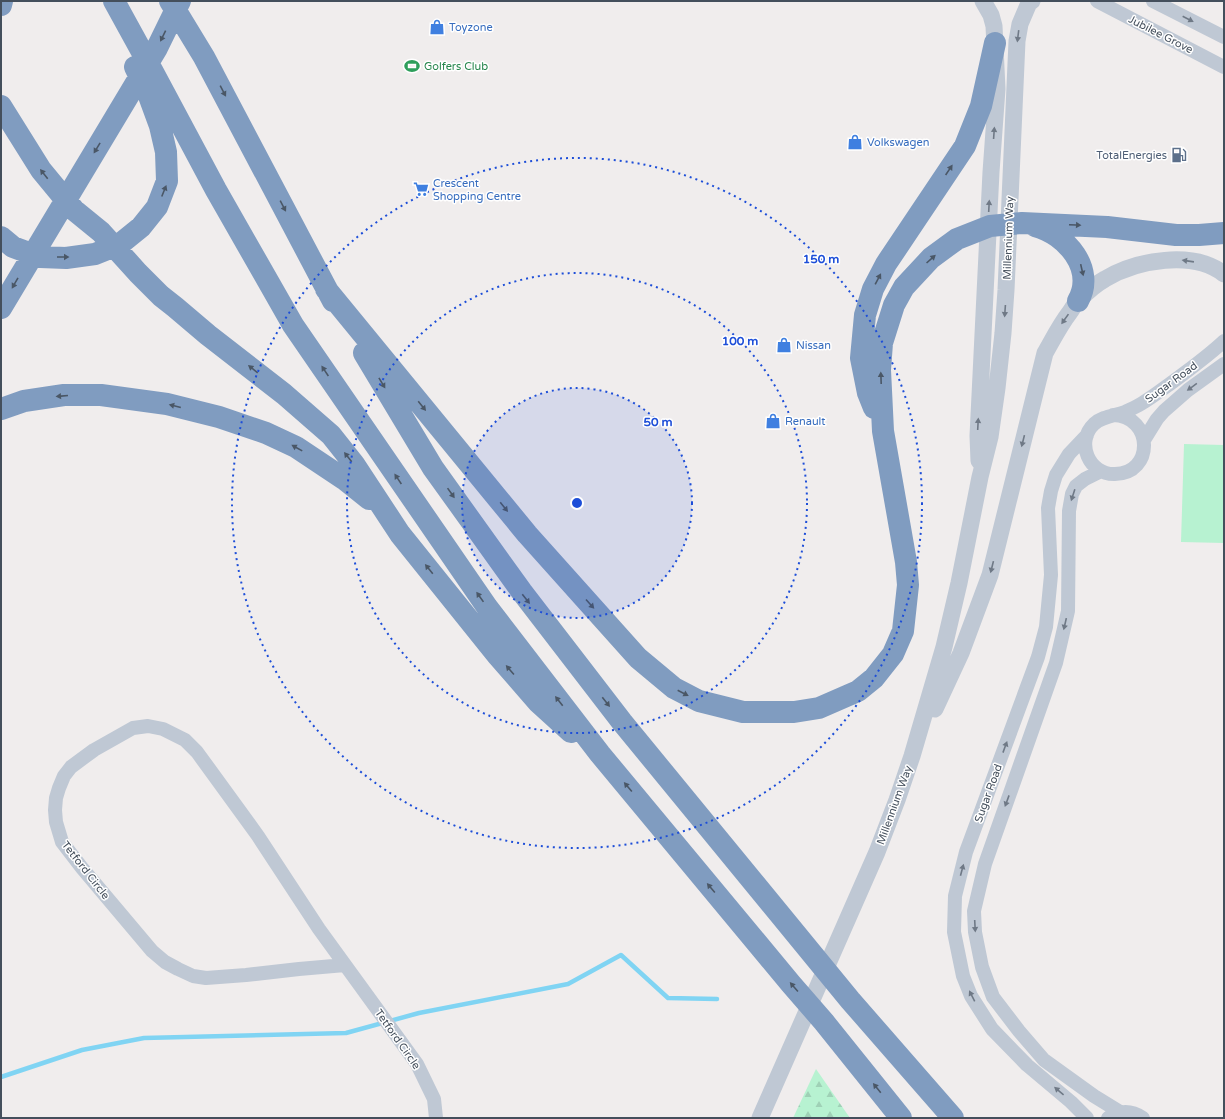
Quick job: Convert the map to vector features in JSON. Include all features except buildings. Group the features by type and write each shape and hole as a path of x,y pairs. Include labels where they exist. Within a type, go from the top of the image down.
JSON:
{"highway":[{"path":"1,5 2,1"},
{"path":"1,237 13,247 40,257 66,258 95,254 120,244 141,227 157,208 167,181 166,152 162,132 149,96 104,1"},
{"path":"114,1 216,190 293,324 487,607 600,754 824,1022 901,1118"},
{"path":"170,1 204,56"},
{"path":"180,1 204,56 326,289 432,468 522,592 622,722 850,1000 953,1118"},
{"path":"1,308 157,48 180,1"},
{"path":"883,431 868,393 861,358 865,315 873,289 886,264 965,146 981,106 995,43"},
{"path":"1,106 41,170 74,210 101,232 161,296 208,335 284,394 331,435 354,464 400,534 498,656 538,702 565,728 600,754"},
{"path":"326,289 527,534 638,658 674,688 699,701 742,712 794,712 819,708 858,691 874,678 893,654 903,631 908,585 906,562 883,431 880,370 882,343 894,305 904,287 931,258 957,239 990,226 1022,223 1107,227 1176,235 1224,233"},
{"path":"1022,223 1037,226 1051,232 1069,247 1075,255 1083,270 1082,291 1078,301"},
{"path":"1,409 24,401 64,395 101,395 167,404 219,417 266,434 296,447 344,479 385,512"}],"street":[{"name":"Millennium Way","path":"980,477 978,436 991,172 997,89 994,26 983,1"},
{"name":"Millennium Way","path":"760,1118 879,846 897,800 912,756 944,647 959,583 980,477 990,437 997,388 1006,290 1017,42 1020,24 1029,3 1032,1"},
{"name":"Jubilee Grove","path":"1097,1 1224,67"},
{"path":"1153,1 1224,37"},
{"path":"912,756 962,653 990,575 1045,354 1058,328 1078,301 1104,279 1127,269 1155,262 1181,260 1211,266 1224,274"},
{"name":"Sugar Road","path":"1113,416 1145,401 1198,363 1224,341"},
{"name":"Sugar Road","path":"1144,440 1157,419 1164,411 1188,390 1224,364"},
{"path":"1107,416 1119,416 1131,420 1140,428 1144,440 1141,459 1132,469 1121,474 1109,474 1101,471 1090,462 1087,456 1085,449 1087,435 1092,425 1107,416"},
{"name":"Sugar Road","path":"1087,435 1069,454 1056,475 1051,491 1048,508 1051,575 1046,627 1038,657 966,852 955,896 954,932 963,976 971,996 992,1029 1027,1065 1071,1102 1087,1118"},
{"name":"Sugar Road","path":"1101,471 1085,479 1076,486 1072,494 1069,511 1068,611 1056,663 985,864 974,911 975,932 982,967 993,997 1044,1060 1094,1096 1114,1115 1132,1112 1142,1118"},
{"name":"Tetford Circle","path":"345,966 206,978 187,973 166,962 152,951 62,842 56,822 55,810 57,793 64,776 71,767 94,750 133,728 148,726 163,729 185,740 197,752 258,836 345,966 417,1064 434,1099 436,1118"}],"green space":[{"path":"1184,444 1224,445 1224,543 1181,542"},
{"path":"816,1069 850,1118 793,1118"}],"waterway":[{"path":"1,1077 82,1050 144,1038 346,1033 419,1013 568,984 621,955 668,998 717,999"}],"place":[{"name":"Toyzone","path":"437,27"},
{"name":"Golfers Club","path":"412,66"},
{"name":"Volkswagen","path":"855,142"},
{"name":"TotalEnergies","path":"1179,155"},
{"name":"Crescent Shopping Centre","path":"421,189"},
{"name":"Nissan","path":"784,345"},
{"name":"Renault","path":"773,421"}]}
